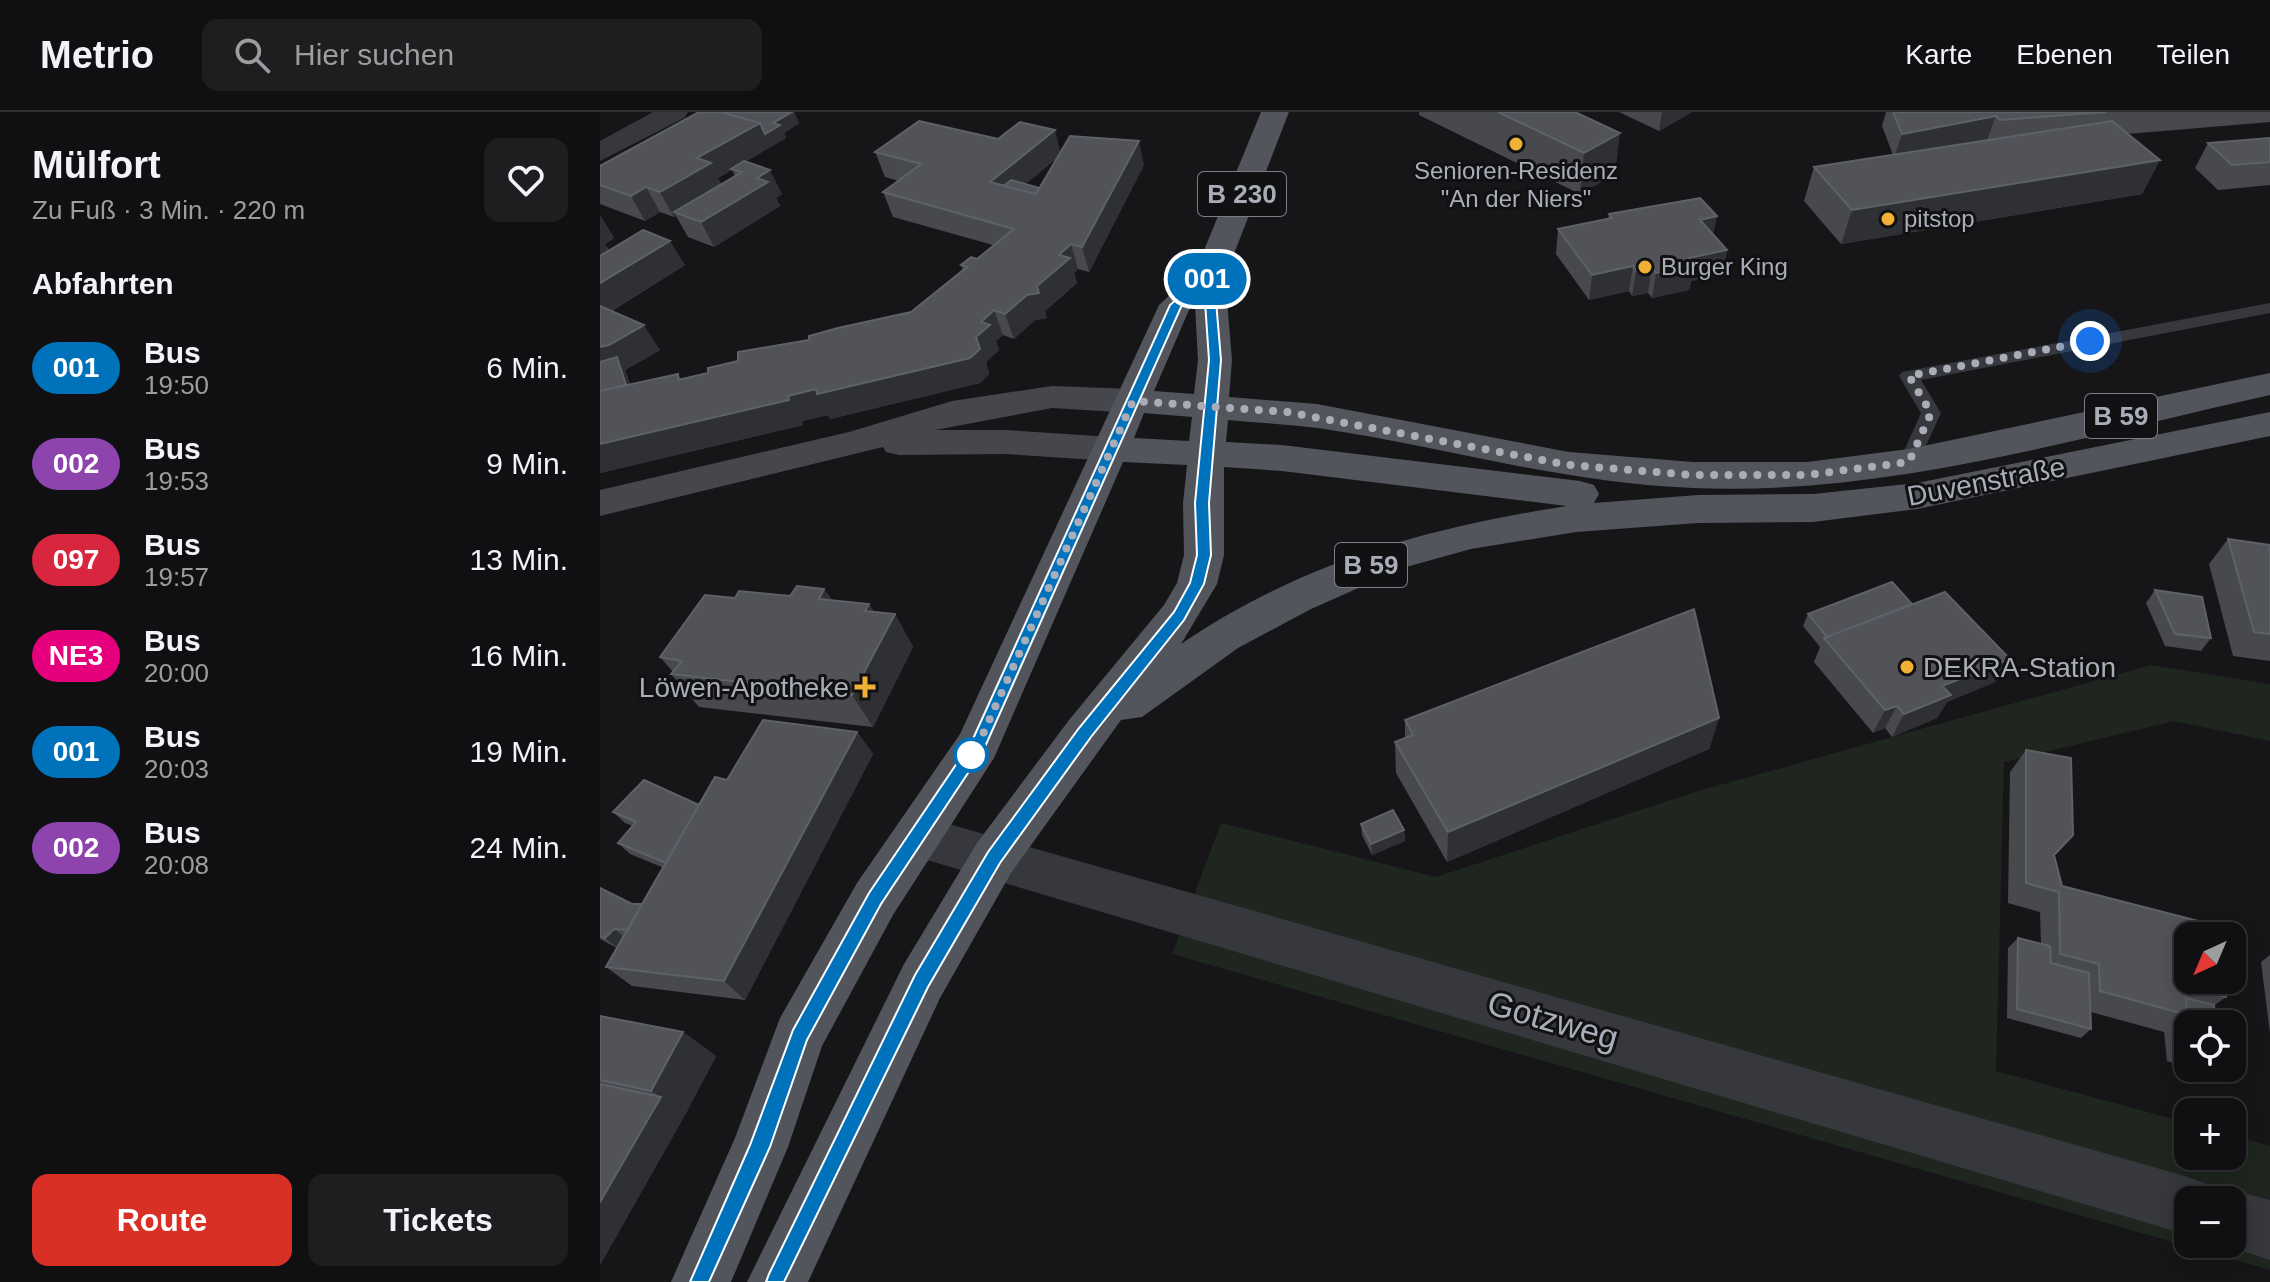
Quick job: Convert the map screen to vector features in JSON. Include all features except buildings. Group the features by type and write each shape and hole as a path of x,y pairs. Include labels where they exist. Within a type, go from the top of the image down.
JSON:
{"main road":[{"name":"B 230","path":"1085,733 1179,616 1197,584 1204,555 1202,503 1215,360 1209,277 1275,112"},
{"path":"701,1282 760,1147 799,1036 875,899 978,745 1175,305 1209,277"},
{"name":"Duvenstraße","path":"1133,401 1317,416 1569,465 1677,474 1807,475 1909,462 2270,384"},
{"path":"600,503 853,443 952,413 1052,397 1133,401"},
{"name":"Duvenstraße","path":"1698,509 1813,508 1917,496 2270,424"},
{"path":"853,443 1005,442 1112,449"},
{"name":"B 59","path":"1112,449 1282,458 1698,509"},
{"name":"B 59","path":"777,1282 922,981 994,858 1085,733 1223,637 1296,598 1394,556 1471,535 1576,518 1698,509"}],"street":[{"path":"600,152 674,112"},
{"name":"Gotzweg","path":"917,836 2174,1202"},
{"path":"2246,1223 2270,1230"}],"lane":[{"path":"1909,462 1931,413 1909,376 2270,308"}],"shaded area":[{"path":"2151,665 2270,684 2270,741 2174,721 2004,762 1996,1071 2174,1119 2174,1170 2246,1170 2246,1139 2270,1146 2270,1270 2228,1258 2246,1258 2246,1186 2174,1186 2174,1242 1172,954 1221,823 1436,877 1695,792"}],"bus line":[{"name":"001","path":"701,1282 760,1147 799,1036 875,899 978,745 1089,504 1175,305 1209,277 1215,360 1202,503 1204,555 1197,584 1179,616 1085,733 994,858 922,981 776,1282"}],"place":[{"name":"Senioren-Residenz \"An der Niers\"","path":"1516,144"},
{"name":"pitstop","path":"1888,219"},
{"name":"Burger King","path":"1645,267"},
{"name":"DEKRA-Station","path":"1907,667"},
{"name":"Löwen-Apotheke","path":"865,687"}],"route":[{"path":"971,755 966,762 978,745 1133,401 1317,416 1569,465 1693,475 1807,475 1909,462 1931,413 1909,376 2090,341"}]}
